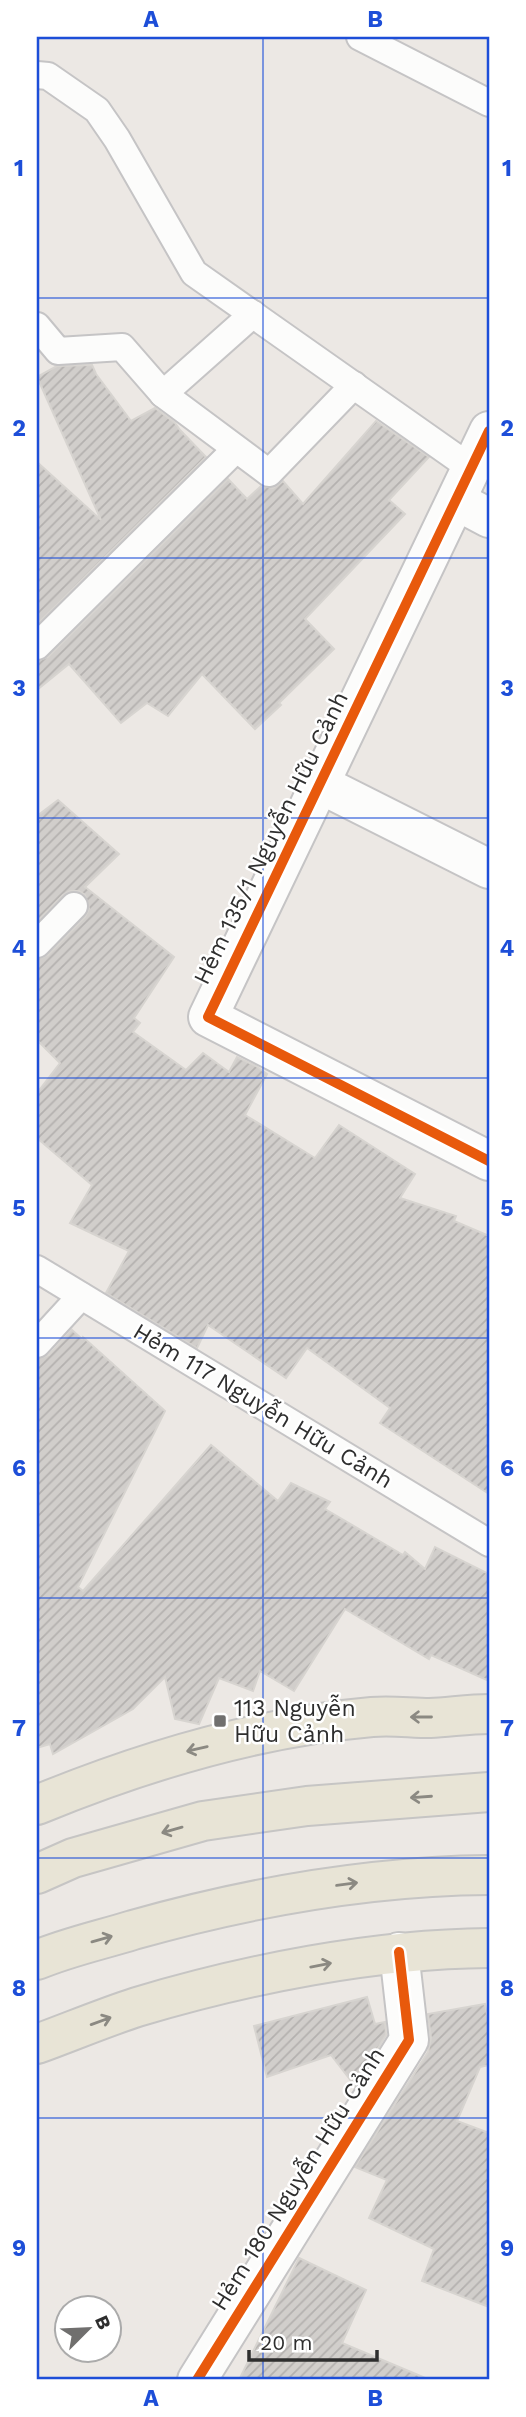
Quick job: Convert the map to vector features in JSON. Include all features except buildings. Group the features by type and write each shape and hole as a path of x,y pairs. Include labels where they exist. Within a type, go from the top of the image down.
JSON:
{"main road":[{"path":"37,1805 96,1780 152,1762 285,1729 373,1717 430,1718 489,1714"},
{"path":"37,1874 74,1858 203,1821 307,1806 489,1792"},
{"path":"37,1960 205,1910 294,1892 377,1880 489,1875"},
{"path":"37,2044 137,2007 316,1965 399,1952 489,1948"}],"street":[{"name":"Hẻm 135/1 Nguyễn Hữu Cảnh","path":"489,431 472,495 320,784 208,1017 489,1161"},
{"path":"320,784 489,869"},
{"name":"Hẻm 180 Nguyễn Hữu Cảnh","path":"197,2380 409,2040 399,1952"}],"lane":[{"path":"360,37 489,103"},
{"path":"37,75 48,76 97,110 117,139 194,273 354,385 472,495"},
{"path":"163,394 253,314"},
{"path":"37,326 58,351 122,347 163,394 269,473 354,385"},
{"path":"37,646 236,449"},
{"path":"37,944 74,906"},
{"name":"Hẻm 117 Nguyễn Hữu Cảnh","path":"37,1269 489,1543"},
{"path":"37,1344 81,1296"}],"cycle path":[{"path":"489,431 208,1017 489,1161"},
{"path":"197,2380 409,2040 399,1952"}],"place":[{"name":"113 Nguyễn Hữu Cảnh","path":"220,1721"}]}
